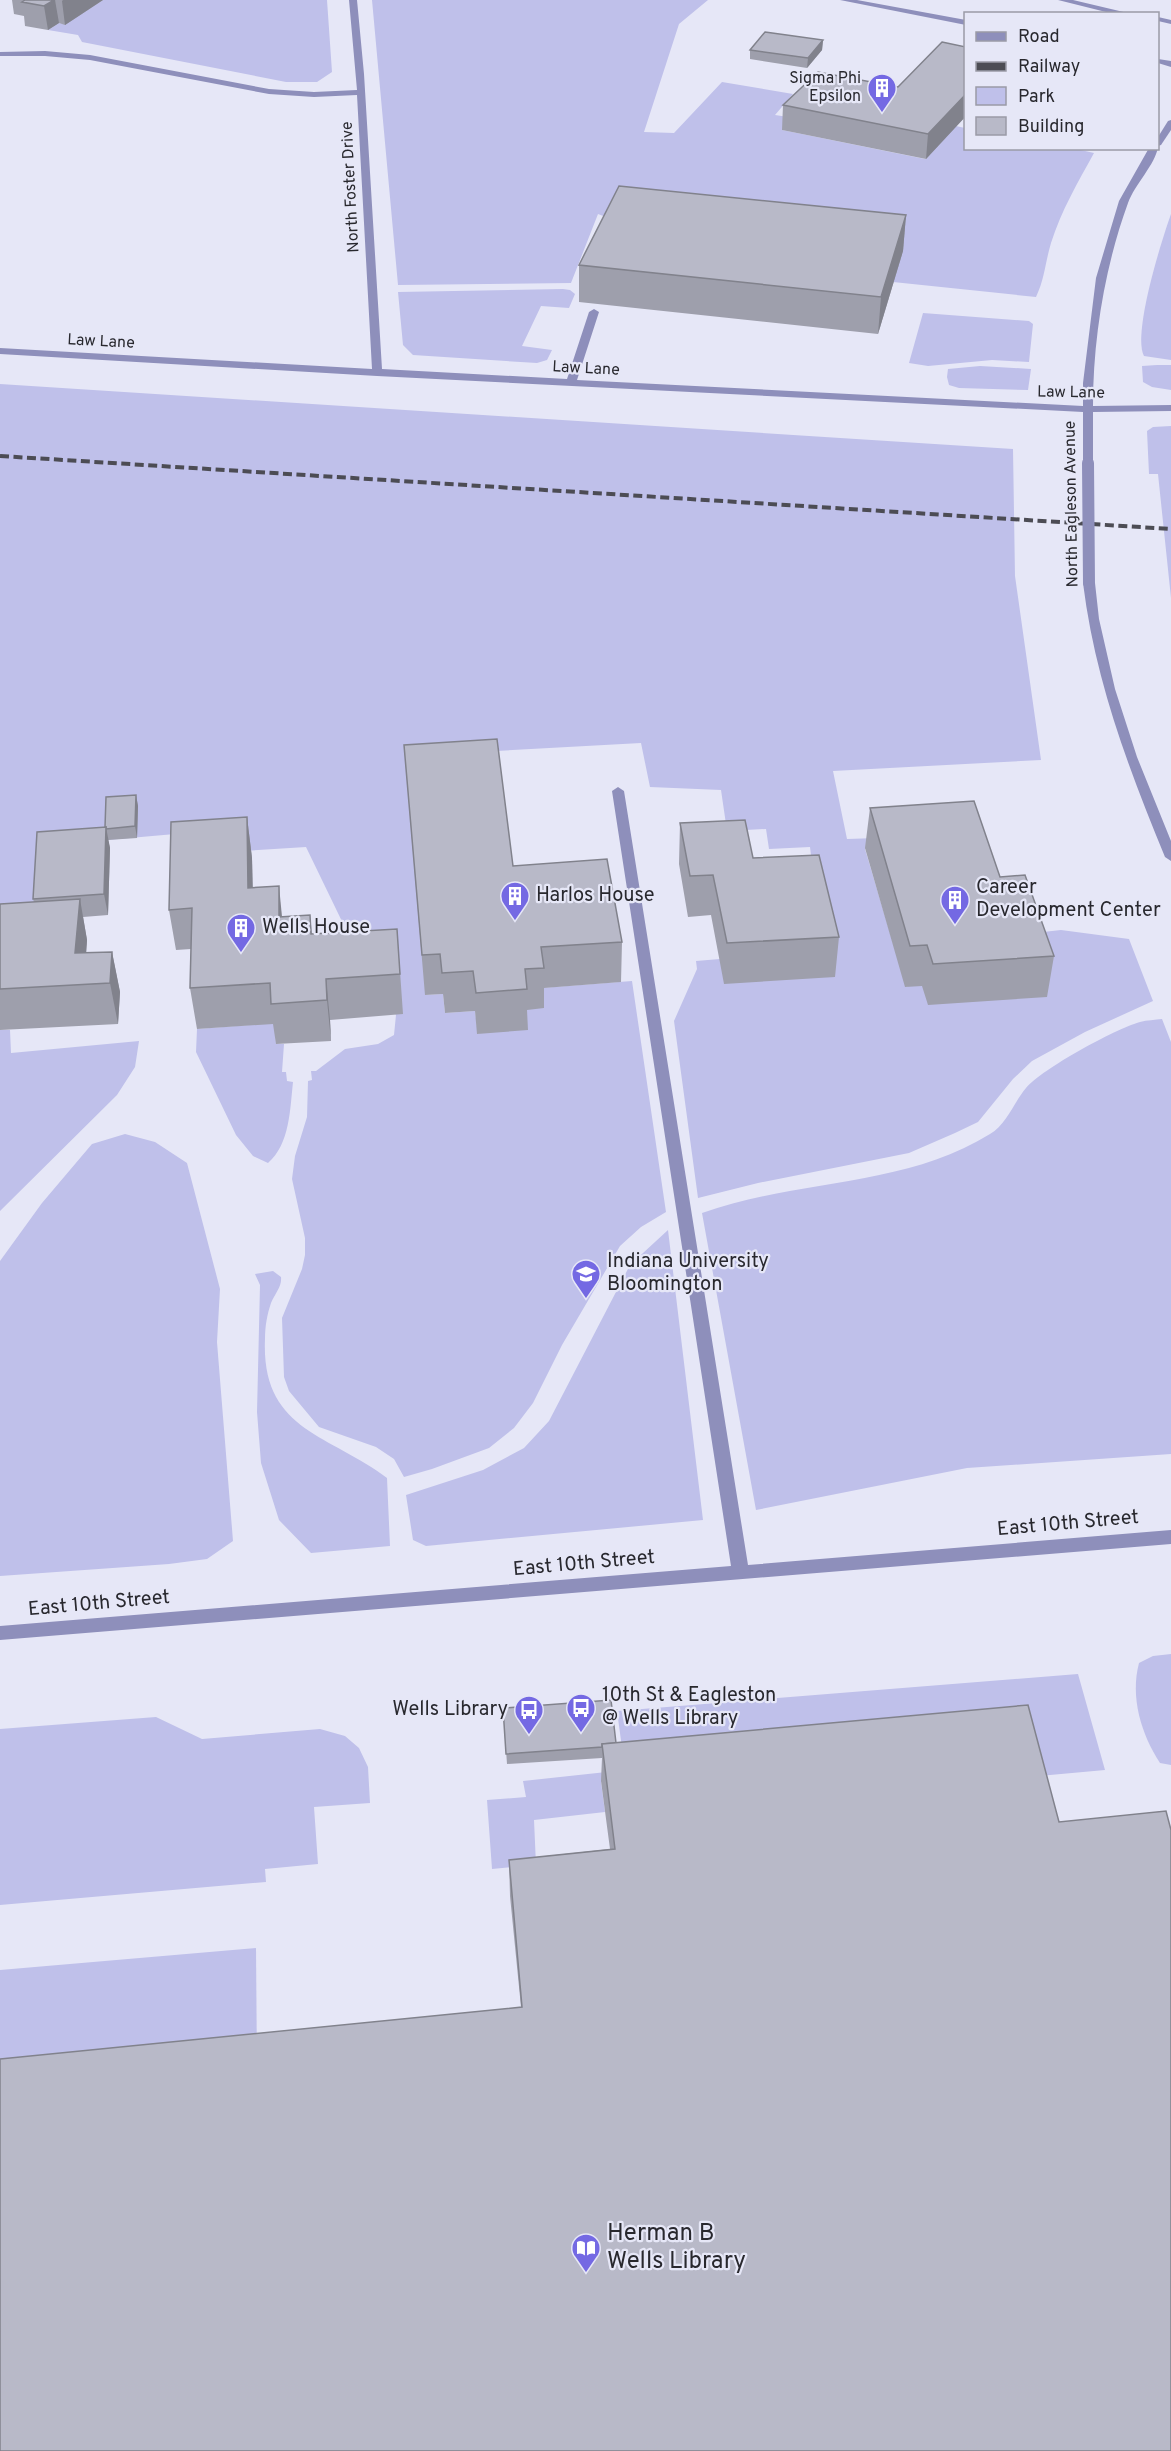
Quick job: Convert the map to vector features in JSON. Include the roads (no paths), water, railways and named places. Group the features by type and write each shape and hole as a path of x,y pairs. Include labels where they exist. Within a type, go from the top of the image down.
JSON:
{"street":[{"name":"North Foster Drive","path":"353,0 377,373"},
{"path":"844,0 964,23"},
{"path":"1062,0 1119,12"},
{"path":"0,54 32,52 71,55 240,88 331,96 360,92"},
{"path":"1159,141 1171,123"},
{"name":"North Eagleson Avenue","path":"1153,150 1124,201 1101,278 1087,409 1089,583 1092,627 1108,691 1128,754 1171,857"},
{"path":"571,383 594,312"},
{"name":"Law Lane","path":"0,351 377,373 1087,409 1171,408"},
{"path":"618,791 731,1521 741,1572"},
{"name":"East 10th Street","path":"0,1633 1171,1537"}],"railway":[{"path":"0,456 1171,529"}],"place":[{"name":"Sigma Phi Epsilon","path":"882,114"},
{"name":"Harlos House","path":"515,922"},
{"name":"Career Development Center","path":"955,926"},
{"name":"Wells House","path":"241,954"},
{"name":"Indiana University Bloomington","path":"586,1300"},
{"name":"10th St & Eagleston @ Wells Library","path":"581,1734"},
{"name":"Wells Library","path":"529,1736"},
{"name":"Herman B Wells Library","path":"586,2274"}]}
